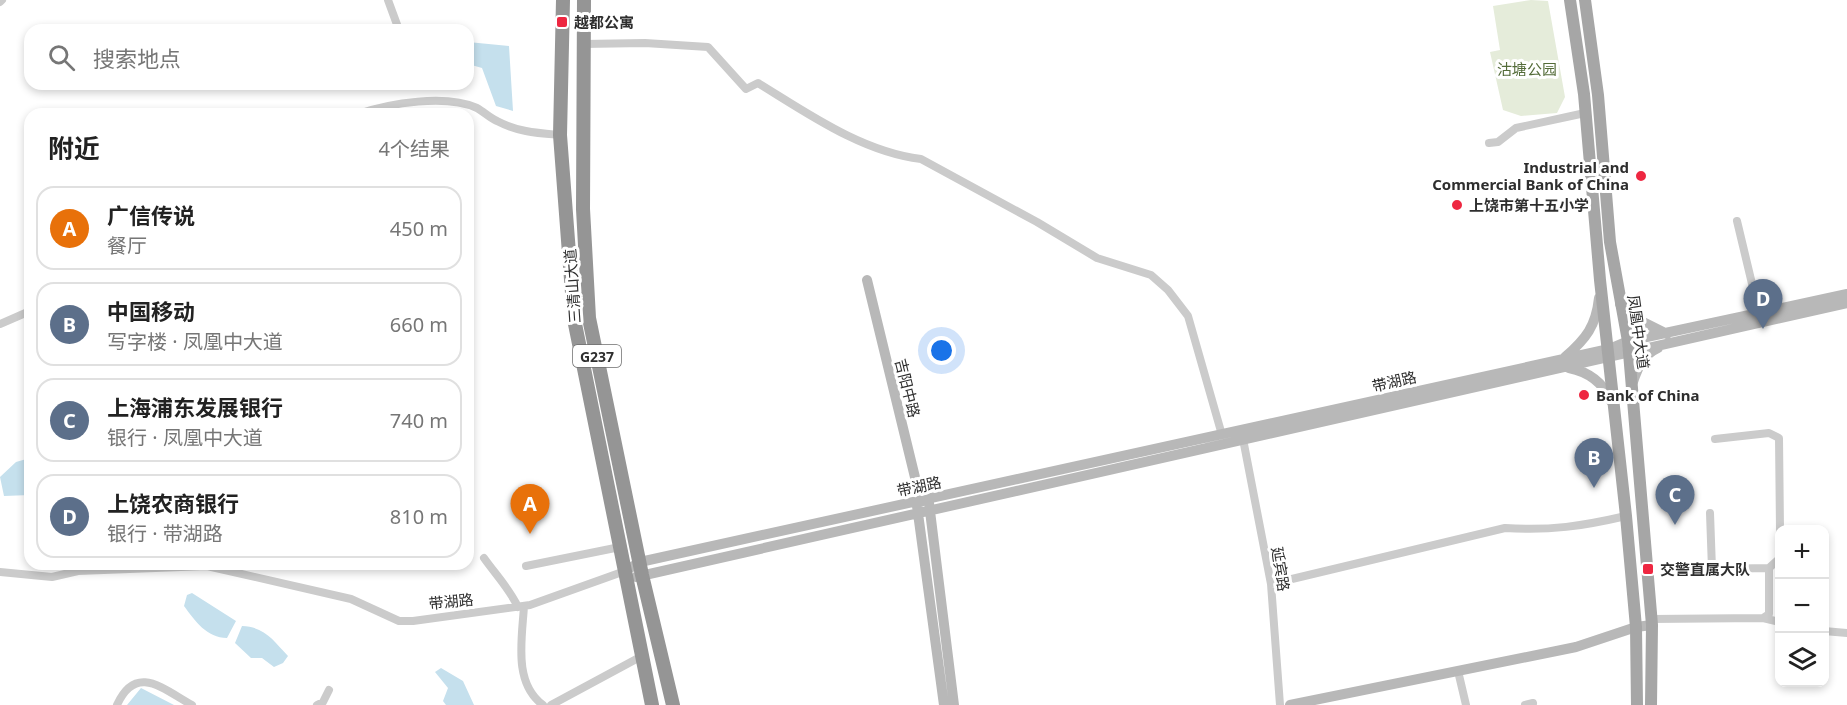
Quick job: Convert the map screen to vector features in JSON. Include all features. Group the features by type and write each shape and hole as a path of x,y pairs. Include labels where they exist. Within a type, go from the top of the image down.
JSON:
{"highway":[{"name":"三清山大道","path":"563,0 560,135 574,319 652,705"},
{"name":"三清山大道","path":"584,0 583,209 589,318 641,569 673,705"}],"main road":[{"name":"凤凰中大道","path":"1570,0 1585,114 1600,280 1610,353 1626,516 1636,627 1637,705"},
{"name":"凤凰中大道","path":"1586,0 1598,95 1610,242 1627,347 1631,388 1651,622 1652,705"},
{"name":"吉阳中路","path":"867,280 923,505 954,705"},
{"path":"1600,280 1597,317 1589,335 1566,363 1596,380 1606,390 1616,415"},
{"name":"带湖路","path":"1667,339 1759,313 1847,294"},
{"path":"1620,303 1629,315 1667,339 1650,352 1638,366 1631,388"},
{"name":"带湖路","path":"923,505 1243,440 1610,353 1627,347 1847,303"},
{"name":"带湖路","path":"626,575 641,569 1222,435 1566,363"},
{"name":"吉阳中路","path":"923,505 944,705"},
{"path":"1290,705 1576,647 1651,622"}],"street":[{"path":"388,0 397,24"},
{"path":"583,44 645,43 708,47 746,90 758,83 840,131 902,156 921,159 1037,222 1097,258 1151,275 1168,290 1188,316 1222,435"},
{"path":"385,108 416,101 438,101 476,108 519,132 560,135"},
{"path":"1489,143 1498,142 1516,128 1585,114"},
{"path":"1737,221 1759,313"},
{"path":"0,324 24,314"},
{"path":"1715,439 1769,433 1779,438 1780,525"},
{"name":"延宾路","path":"1243,440 1271,584 1280,705"},
{"path":"1710,513 1712,568 1769,568 1775,562"},
{"path":"1271,584 1505,528 1543,531 1564,529 1626,516"},
{"path":"526,566 620,547"},
{"path":"484,558 497,577 508,586 521,607 524,682 543,705"},
{"path":"1763,618 1769,614 1771,607 1769,568"},
{"name":"带湖路","path":"0,572 52,577 78,571 104,570"},
{"name":"带湖路","path":"224,570 351,599 399,621 521,607 626,575"},
{"path":"1651,622 1763,618 1775,620"},
{"path":"1829,631 1847,633"},
{"path":"551,705 642,656"},
{"path":"1458,671 1466,705"},
{"path":"117,705 124,690 133,683 149,681 192,705"},
{"path":"317,705 323,702 329,690"}],"green space":[{"name":"沽塘公园","path":"1531,0 1548,1 1565,97 1557,113 1521,116 1503,110 1490,52 1500,50 1493,6"}],"water":[{"path":"474,43 509,46 513,111 496,106 482,68 474,66"},
{"path":"24,460 24,495 4,496 0,477 16,462"},
{"path":"192,593 236,621 227,638 213,635 202,628 184,606 187,595"},
{"path":"242,626 257,629 273,640 288,656 283,663 274,667 262,658 251,658 235,643"},
{"path":"441,668 463,681 474,705 446,705 443,701 448,688 435,672"},
{"path":"141,688 174,705 127,705"}],"place":[{"name":"越都公寓","path":"562,22"},
{"name":"Industrial and Commercial Bank of China","path":"1641,176"},
{"name":"上饶市第十五小学","path":"1457,205"},
{"name":"上饶农商银行","path":"1763,329"},
{"name":"Bank of China","path":"1584,395"},
{"name":"中国移动","path":"1594,488"},
{"name":"上海浦东发展银行","path":"1675,525"},
{"name":"广信传说","path":"530,534"},
{"name":"交警直属大队","path":"1648,569"}]}
